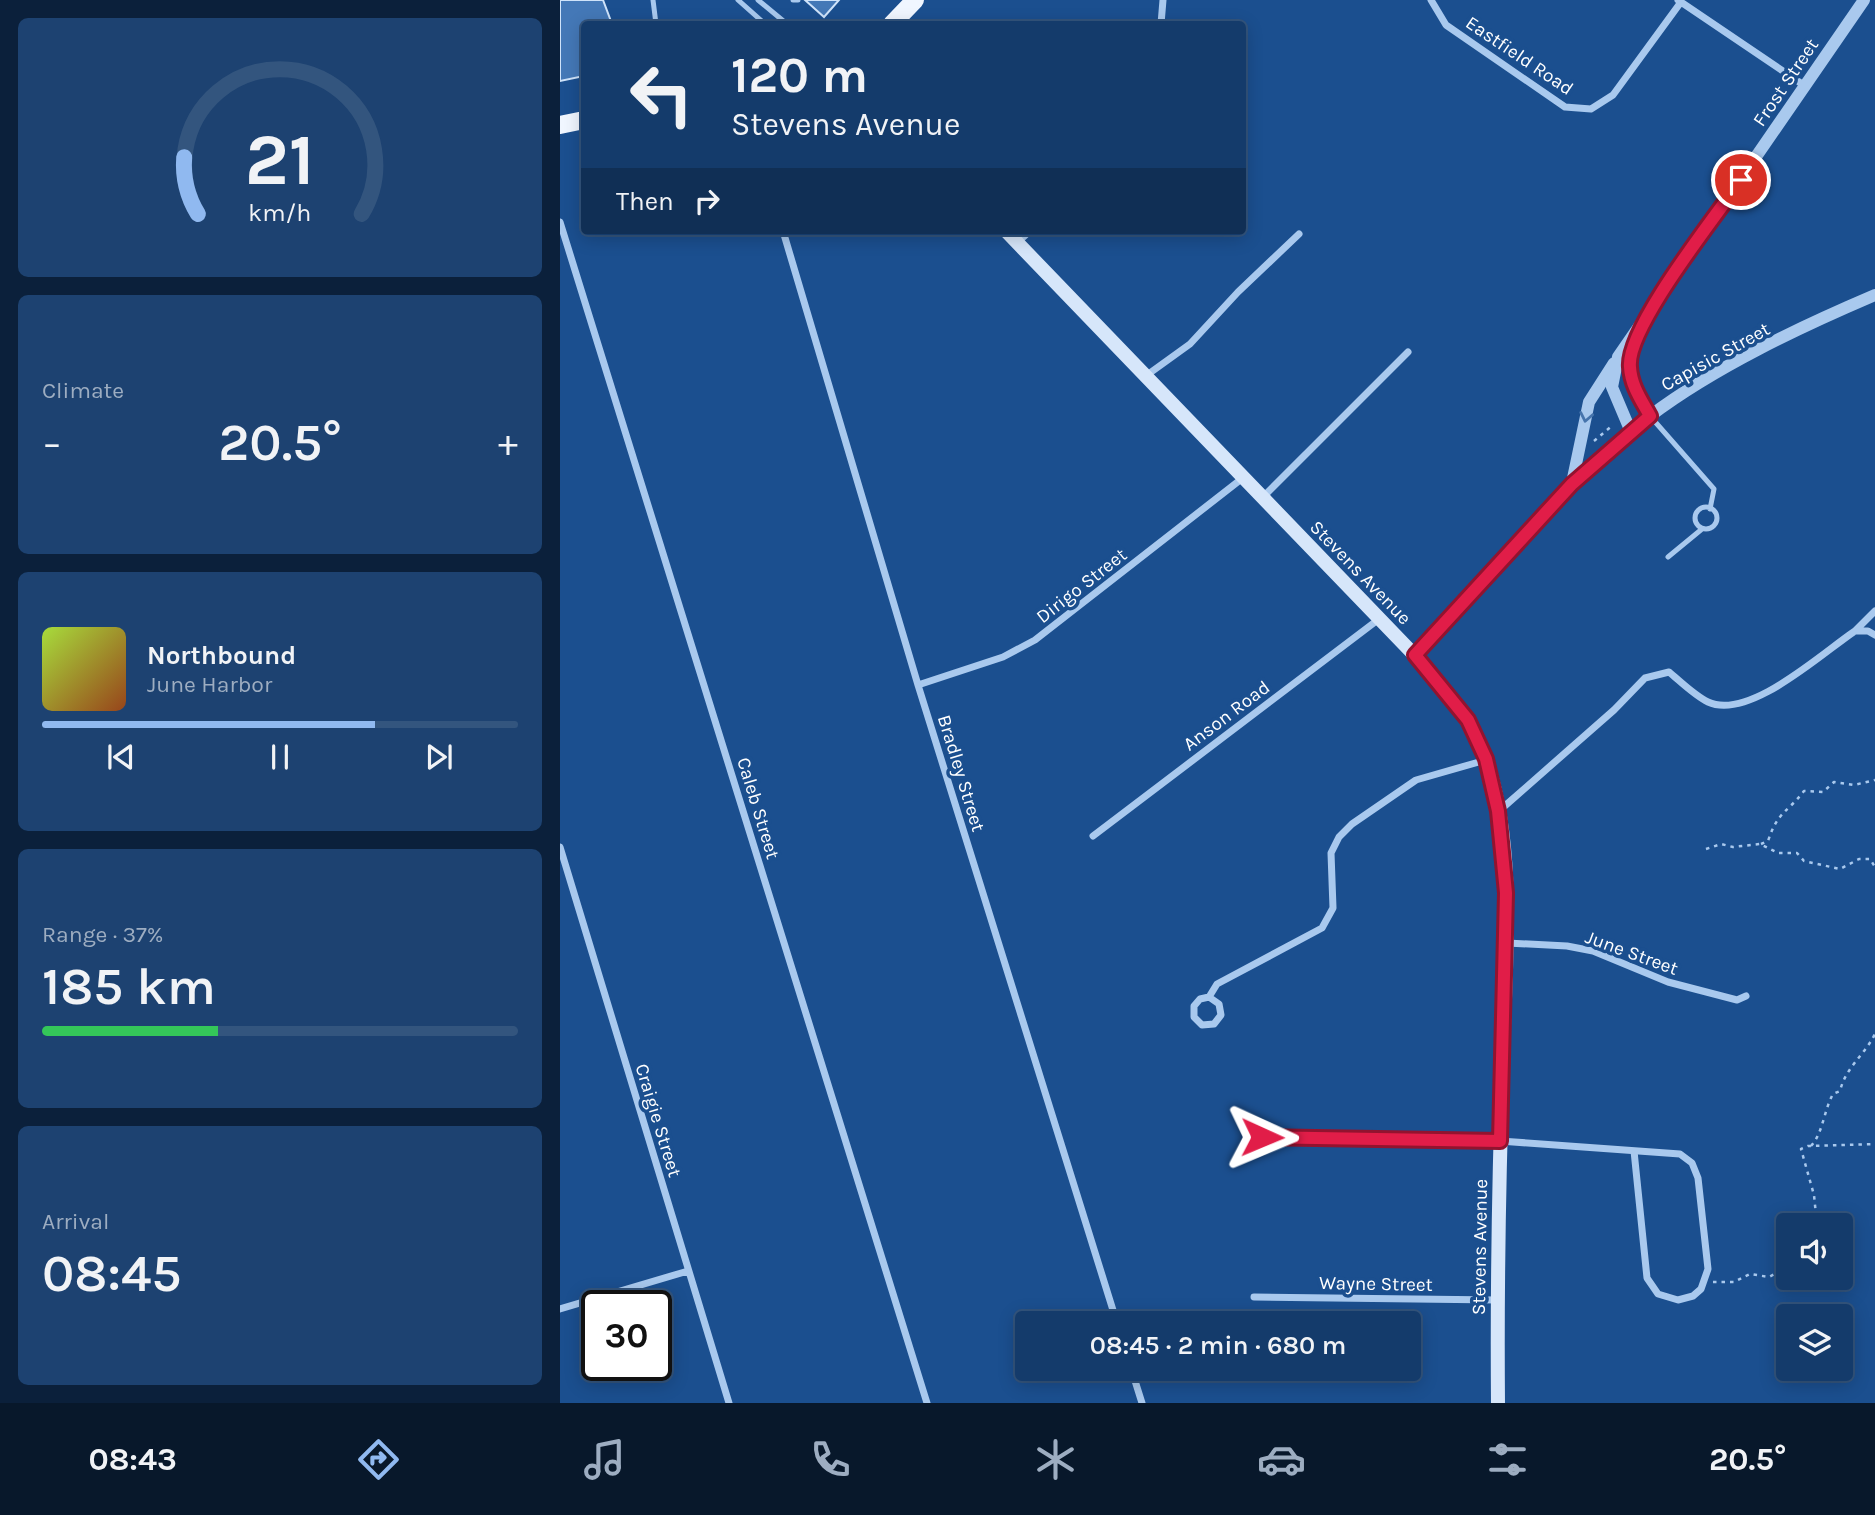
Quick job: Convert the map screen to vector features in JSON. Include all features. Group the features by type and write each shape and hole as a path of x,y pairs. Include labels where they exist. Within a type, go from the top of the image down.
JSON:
{"main road":[{"path":"895,21 915,0"},
{"path":"560,125 581,121"},
{"name":"Stevens Avenue","path":"1010,235 1415,655 1468,720 1486,759 1498,811 1506,893 1497,1300 1498,1403"}],"street":[{"path":"1161,21 1163,0"},
{"name":"Eastfield Road","path":"1431,0 1446,25 1557,102 1583,111 1599,106 1613,95 1679,1"},
{"name":"Frost Street","path":"1572,484 1589,402 1864,0"},
{"path":"1679,1 1805,86"},
{"name":"Caleb Street","path":"560,222 927,1403"},
{"path":"1147,375 1190,344 1238,292 1299,234"},
{"name":"Bradley Street","path":"784,235 918,685 1113,1311"},
{"path":"1018,242 1026,235"},
{"name":"Capisic Street","path":"1415,655 1572,484 1650,416 1731,366 1875,295"},
{"name":"Frost Street","path":"1642,324 1629,366 1634,388 1650,416"},
{"path":"1263,497 1408,352"},
{"name":"Frost Street","path":"1618,357 1612,387 1631,432"},
{"name":"Dirigo Street","path":"918,685 1003,657 1035,640 1244,477"},
{"path":"1498,811 1614,710 1645,678 1670,672 1709,703 1736,705 1779,685 1854,631 1875,611"},
{"name":"Anson Road","path":"1093,836 1379,620"},
{"path":"1854,631 1868,631 1875,635"},
{"path":"1209,997 1219,1004 1221,1015 1214,1024 1202,1025 1194,1017 1193,1008 1200,999 1209,997 1220,982 1322,928 1333,908 1331,853 1339,836 1352,824 1416,779 1486,759"},
{"name":"Craigie Street","path":"560,847 729,1403"},
{"name":"June Street","path":"1506,943 1567,946 1593,951 1668,982 1737,999 1745,996"},
{"path":"1262,1137 1500,1141 1675,1152 1688,1159 1695,1168 1708,1264 1705,1283 1693,1296 1678,1300 1662,1297 1649,1282 1634,1151"},
{"path":"560,1309 688,1271"},
{"name":"Wayne Street","path":"1254,1297 1497,1300"},
{"path":"1136,1381 1142,1403"}],"lane":[{"path":"653,0 656,21"},
{"path":"738,0 762,21"},
{"path":"758,0 783,21"},
{"path":"1650,416 1714,489 1710,509"},
{"path":"1668,557 1702,529 1710,529 1715,524 1716,513 1710,509 1703,508 1695,514 1695,521 1702,529"}],"path":[{"path":"1589,445 1619,421"},
{"path":"1706,849 1721,844 1733,847 1768,841 1779,815 1795,803 1804,791 1823,792 1834,782 1854,785 1875,780"},
{"path":"1760,844 1777,853 1797,853 1804,861 1840,869 1859,859 1870,859 1875,867"},
{"path":"1811,1146 1817,1140 1833,1094 1840,1091 1844,1072 1864,1054 1875,1034"},
{"path":"1816,1213 1814,1195 1801,1149 1811,1146 1875,1144"},
{"path":"1705,1283 1734,1282 1750,1274 1769,1277 1776,1273"}],"building":[{"path":"560,0 603,0 611,21 581,21 581,77 560,81"},
{"path":"805,0 839,0 824,17"}],"route":[{"path":"1262,1137 1500,1141 1506,893 1498,811 1486,759 1468,720 1415,655 1572,484 1650,416 1634,388 1629,366 1642,324 1741,180"}]}
